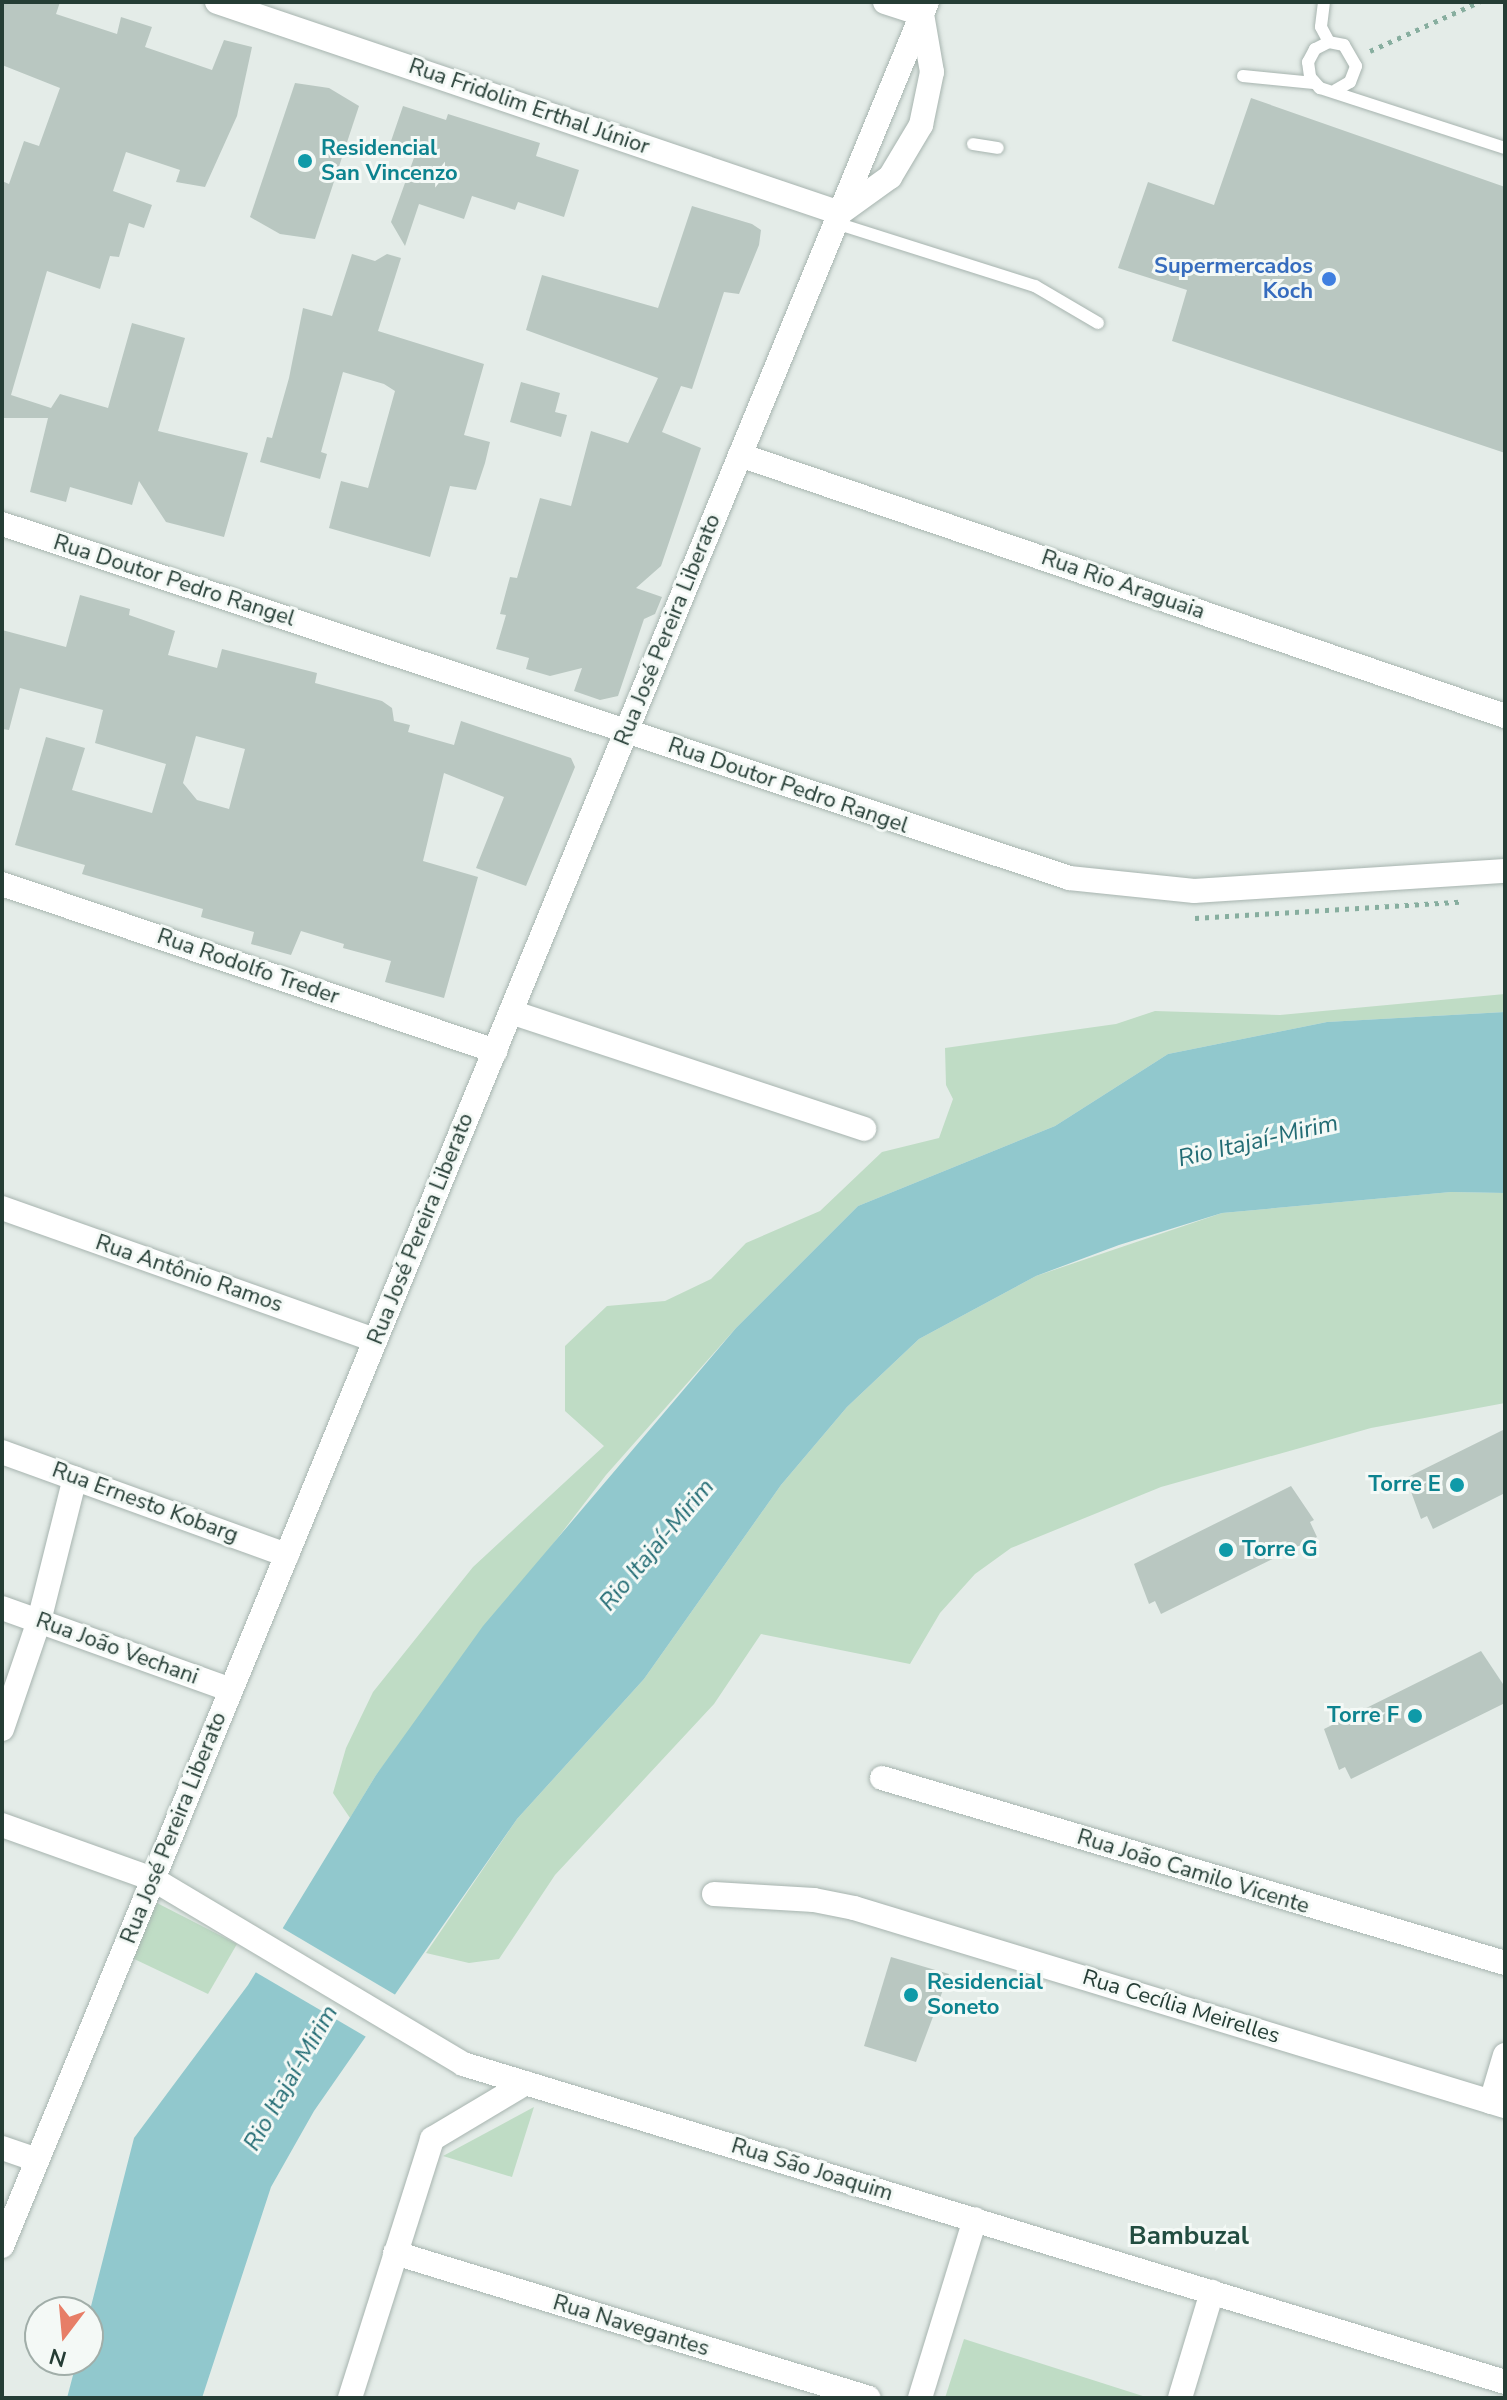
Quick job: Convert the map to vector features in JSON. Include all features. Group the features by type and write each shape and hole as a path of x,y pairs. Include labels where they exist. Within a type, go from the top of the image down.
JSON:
{"street":[{"name":"Rua Fridolim Erthal Júnior","path":"217,2 266,10 838,218"},
{"path":"838,218 890,177 921,125 932,72 925,8 885,2"},
{"name":"Rua José Pereira Liberato","path":"2,2246 925,8"},
{"path":"898,73 921,125"},
{"path":"878,122 921,125"},
{"name":"Rua Rio Araguaia","path":"740,455 1505,716"},
{"name":"Rua Doutor Pedro Rangel","path":"2,524 1019,864 1128,887 1256,889 1505,871"},
{"name":"Rua Rodolfo Treder","path":"2,884 495,1051"},
{"path":"511,1012 864,1129"},
{"name":"Rua Antônio Ramos","path":"2,1208 375,1340"},
{"name":"Rua Ernesto Kobarg","path":"2,1452 287,1555"},
{"path":"2,1729 39,1621 75,1478"},
{"name":"Rua João Vechani","path":"2,1608 231,1690"},
{"name":"Rua João Camilo Vicente","path":"882,1778 1505,1963"},
{"name":"Rua São Joaquim","path":"2,1825 153,1879 425,2041 478,2069 1505,2382"},
{"name":"Rua Cecília Meirelles","path":"714,1894 814,1900 854,1908 1498,2104"},
{"path":"1498,2104 1505,2055"},
{"path":"468,2118 483,2088 485,2078 478,2069"},
{"path":"350,2398 432,2139 526,2083"},
{"path":"2,2148 37,2160"},
{"path":"920,2398 975,2219"},
{"name":"Rua Navegantes","path":"395,2253 868,2398"},
{"path":"1180,2398 1212,2292"}],"lane":[{"path":"1324,2 1321,27 1329,42"},
{"path":"1314,83 1307,69 1310,55 1329,42 1344,45 1354,58 1354,74 1336,90"},
{"path":"1243,76 1314,83 1505,148"},
{"path":"973,144 998,148"},
{"path":"838,218 1035,286 1098,323"}],"path":[{"path":"1354,58 1479,2"}],"green space":[{"path":"1505,994 1505,1012 1327,1022 1168,1054 1055,1126 858,1206 736,1328 606,1475 376,1775 350,1818 333,1793 346,1748 373,1692 473,1567 604,1446 565,1411 565,1346 607,1306 665,1301 711,1279 746,1243 820,1211 882,1152 939,1138 953,1099 946,1085 945,1048 1116,1024 1155,1011 1280,1015"},
{"path":"1451,1192 1505,1193 1505,1403 1371,1428 1161,1487 1011,1548 975,1574 940,1613 910,1664 761,1634 714,1704 555,1875 499,1959 469,1963 426,1953 517,1819 644,1679 781,1485 847,1407 919,1339 1036,1276 1222,1213"},
{"path":"157,1903 237,1944 208,1994 130,1957"},
{"path":"534,2107 512,2177 443,2156"},
{"path":"964,2339 1149,2398 945,2398"}],"water":[{"name":"Rio Itajaí-Mirim","path":"1505,1012 1505,1193 1451,1192 1222,1213 1119,1245 1036,1276 919,1339 847,1407 781,1485 644,1679 517,1819 314,2111 271,2187 202,2398 67,2398 73,2376 104,2376 104,2296 94,2296 134,2138 248,1985 376,1775 483,1626 736,1328 858,1206 1055,1126 1168,1054 1327,1022"}],"pier":[{"path":"279,1926 399,1997 368,2038 252,1970"}],"building":[{"path":"2,2 60,2 56,14 117,34 121,17 152,27 145,47 212,70 224,40 252,47 237,116 205,187 176,182 180,170 126,152 113,191 152,205 144,228 129,223 119,257 110,256 100,289 47,271 11,395 51,408 60,394 108,408 132,323 185,338 158,431 248,453 224,537 166,522 139,481 132,505 70,487 66,502 30,492 48,418 2,418 2,181 9,184 24,141 39,146 60,88 2,65"},
{"name":"Residencial San Vincenzo","path":"295,83 329,88 359,106 315,239 280,234 250,217"},
{"name":"Supermercados Koch","path":"1251,98 1505,187 1505,453 1172,341 1187,290 1118,268 1148,182 1214,205"},
{"path":"403,106 446,120 448,114 540,143 536,156 579,170 564,217 518,202 515,210 472,196 464,219 419,204 405,246 391,222 415,155 389,147"},
{"path":"692,206 752,224 761,230 759,245 739,294 724,292 692,389 681,386 662,432 701,448 661,566 636,588 662,597 655,614 644,619 618,696 600,700 574,691 582,668 550,676 526,669 529,658 496,649 506,615 500,614 510,577 517,578 540,498 571,506 591,431 628,443 658,378 526,330 542,275 658,308"},
{"path":"352,254 375,261 387,254 401,258 378,331 484,364 464,435 490,442 485,463 476,490 450,486 430,557 329,528 341,481 368,488 395,391 384,384 343,372 321,452 327,454 320,479 260,462 267,437 272,438 289,378 303,308 332,316"},
{"path":"521,382 560,393 555,412 567,415 561,437 510,422"},
{"path":"80,595 130,609 129,615 175,631 168,655 217,668 222,649 317,673 315,683 382,701 392,708 394,721 410,725 408,732 454,745 461,721 571,758 575,767 526,886 476,868 504,797 444,773 423,861 478,877 444,998 385,982 391,961 343,948 344,944 301,931 291,955 251,944 254,932 201,917 203,909 82,874 85,865 15,845 46,737 85,748 72,790 152,813 166,764 95,743 103,710 20,688 9,730 2,729 2,630 66,647","holes":["196,736 245,749 229,809 197,800 183,783"]},
{"name":"Torre E","path":"1505,1429 1505,1493 1433,1529 1427,1516 1421,1519 1406,1478"},
{"name":"Torre G","path":"1291,1486 1314,1520 1310,1522 1317,1537 1161,1614 1155,1601 1149,1604 1134,1564"},
{"name":"Torre F","path":"1481,1651 1505,1687 1505,1703 1351,1779 1345,1767 1339,1770 1324,1729"},
{"name":"Residencial Soneto","path":"891,1957 949,1974 916,2062 864,2046"}],"place":[{"name":"Residencial San Vincenzo","path":"305,161"},
{"name":"Supermercados Koch","path":"1329,279"},
{"name":"Torre E","path":"1457,1485"},
{"name":"Torre G","path":"1226,1550"},
{"name":"Torre F","path":"1415,1716"},
{"name":"Residencial Soneto","path":"911,1995"}],"district":[{"name":"Bambuzal","path":"1189,2236"}]}
